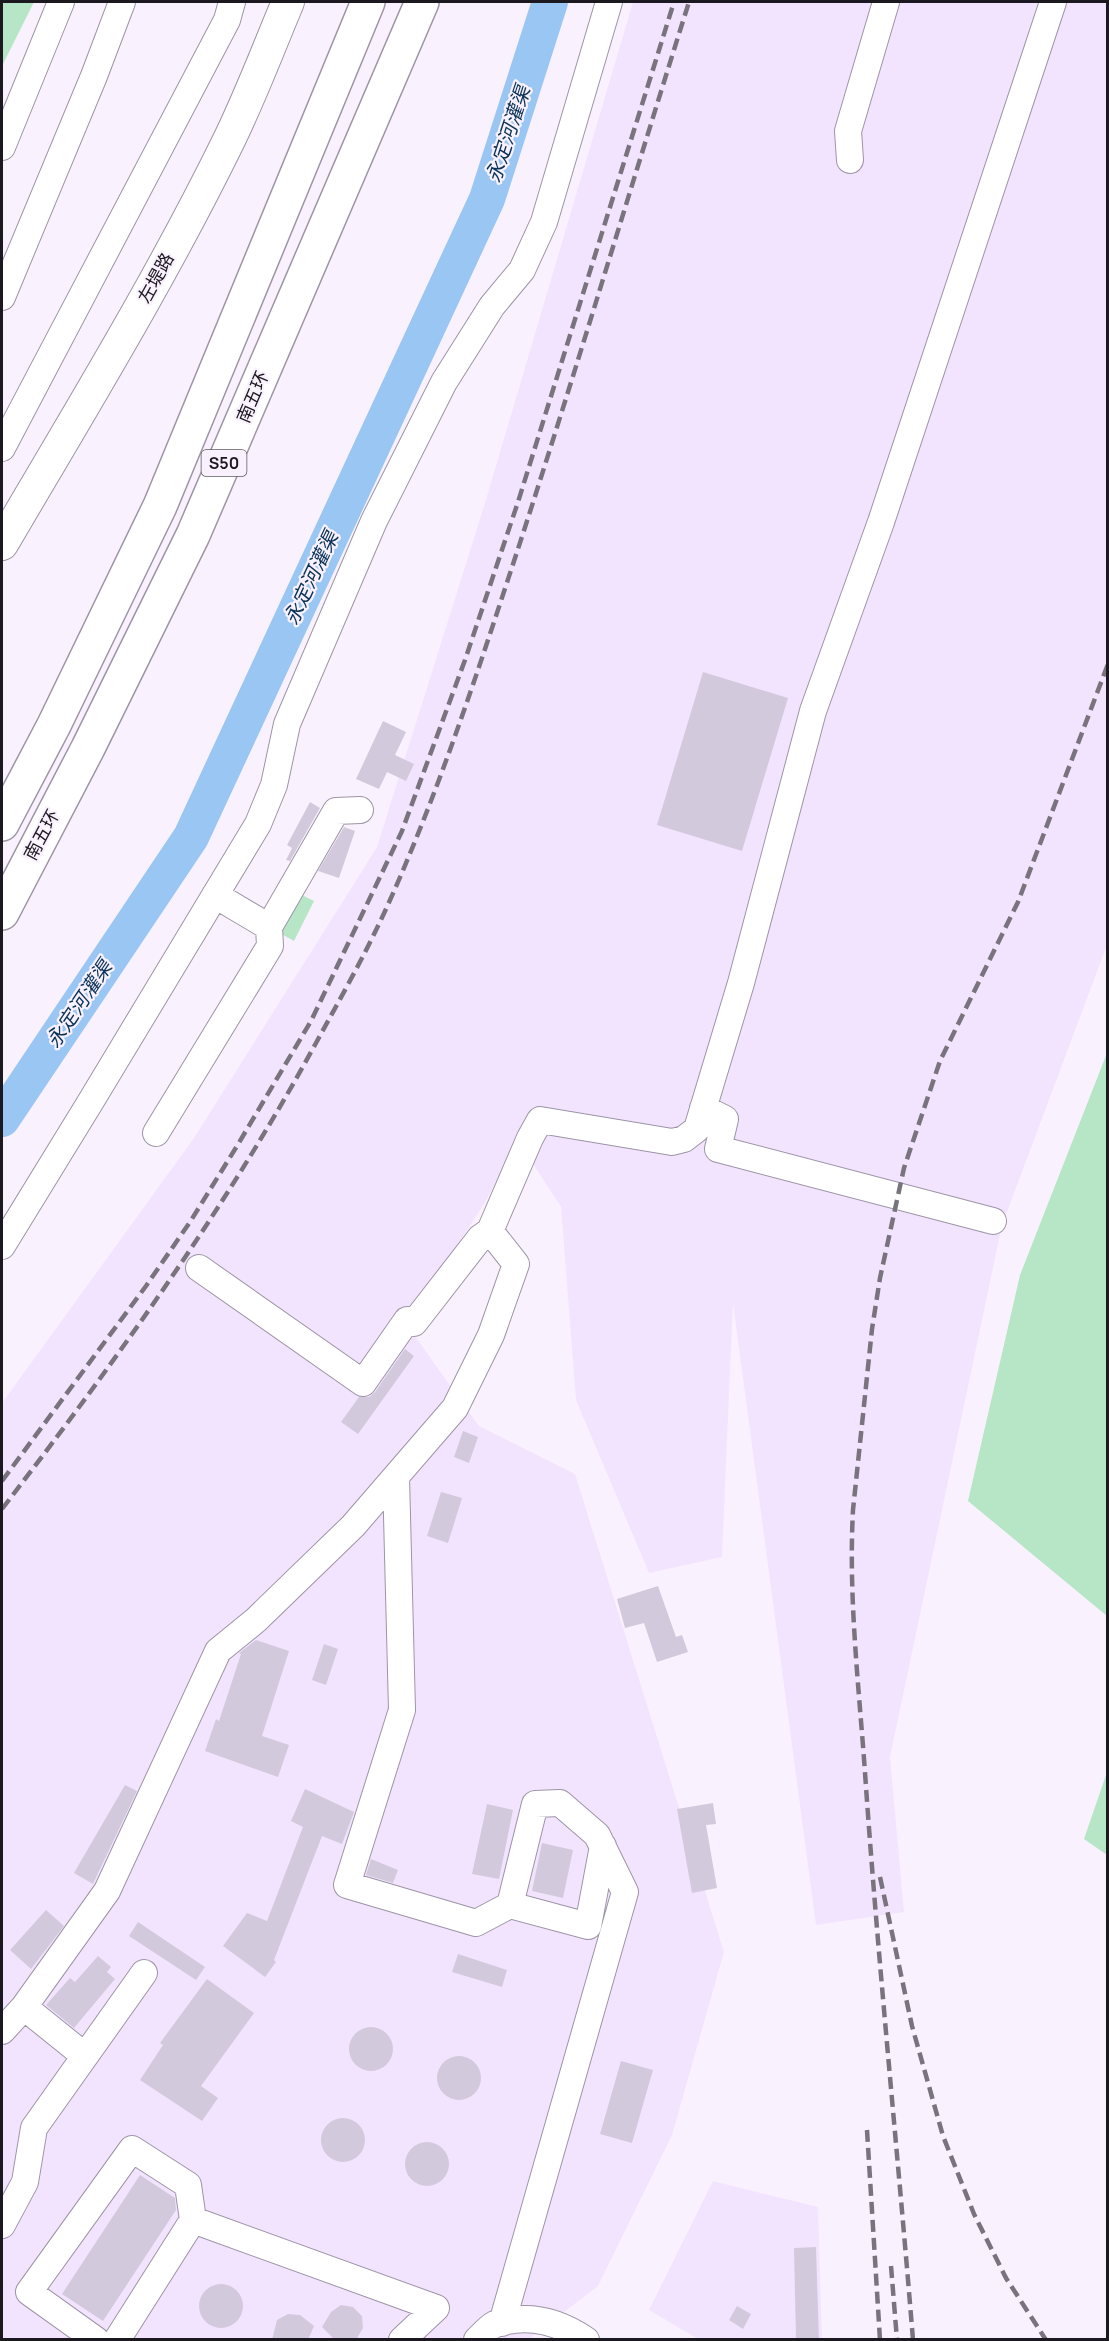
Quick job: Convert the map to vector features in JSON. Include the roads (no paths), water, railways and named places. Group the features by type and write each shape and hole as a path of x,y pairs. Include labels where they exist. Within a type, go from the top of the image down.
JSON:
{"highway":[{"name":"S50","path":"2,824 54,725 160,506 368,2"},
{"name":"南五环","path":"2,913 88,748 193,535 422,2"}],"main road":[{"name":"左堤路","path":"2,544 126,333 179,236 230,138 288,2"}],"street":[{"path":"2,147 61,2"},
{"path":"2,297 94,76 122,2"},
{"path":"2,448 9,414 227,20 232,2"},
{"path":"2,1246 258,824 274,785 287,724 374,520 444,382 492,306 522,270 544,222 609,2"},
{"path":"849,160 848,131 886,2"},
{"path":"198,1268 363,1383 407,1320 414,1323 480,1238 490,1231 540,1120 672,1142 684,1139 697,1129 741,983 813,711 881,522 970,225 1053,2"},
{"path":"156,1133 270,946 270,927 336,811 360,810"},
{"path":"215,895 270,927"},
{"path":"703,1108 725,1119 718,1149 993,1221"},
{"path":"2,2031 24,2007 107,1891 218,1651 256,1620 353,1526 455,1408 491,1335 516,1264 490,1231"},
{"path":"396,1477 402,1710 347,1885 476,1923 510,1905 588,1926 603,1846"},
{"path":"502,2323 625,1892 597,1834 560,1803 535,1804 510,1905"},
{"path":"2,2225 25,2182 34,2128 144,1973"},
{"path":"24,2007 85,2056"},
{"path":"96,2340 29,2292 132,2149 188,2185 193,2220 117,2340"},
{"path":"193,2220 436,2308 402,2340"},
{"path":"477,2340 494,2325 535,2318 568,2328 586,2340"}],"waterway":[{"name":"永定河灌渠","path":"2,1119 191,837 487,199 550,2"}],"railway":[{"path":"2,1481 146,1286 190,1222 237,1146 311,1021 402,831 465,660 518,502 674,2"},
{"path":"2,1509 128,1340 245,1165 316,1043 386,909 440,778 487,644 689,2"},
{"path":"913,2340 853,1614 853,1510 872,1329 880,1278 904,1168 940,1061 1018,902 1108,664"},
{"path":"880,1877 912,2026 943,2136 974,2214 1006,2278 1046,2340"},
{"path":"867,2130 880,2340"},
{"path":"891,2266 897,2340"}]}
